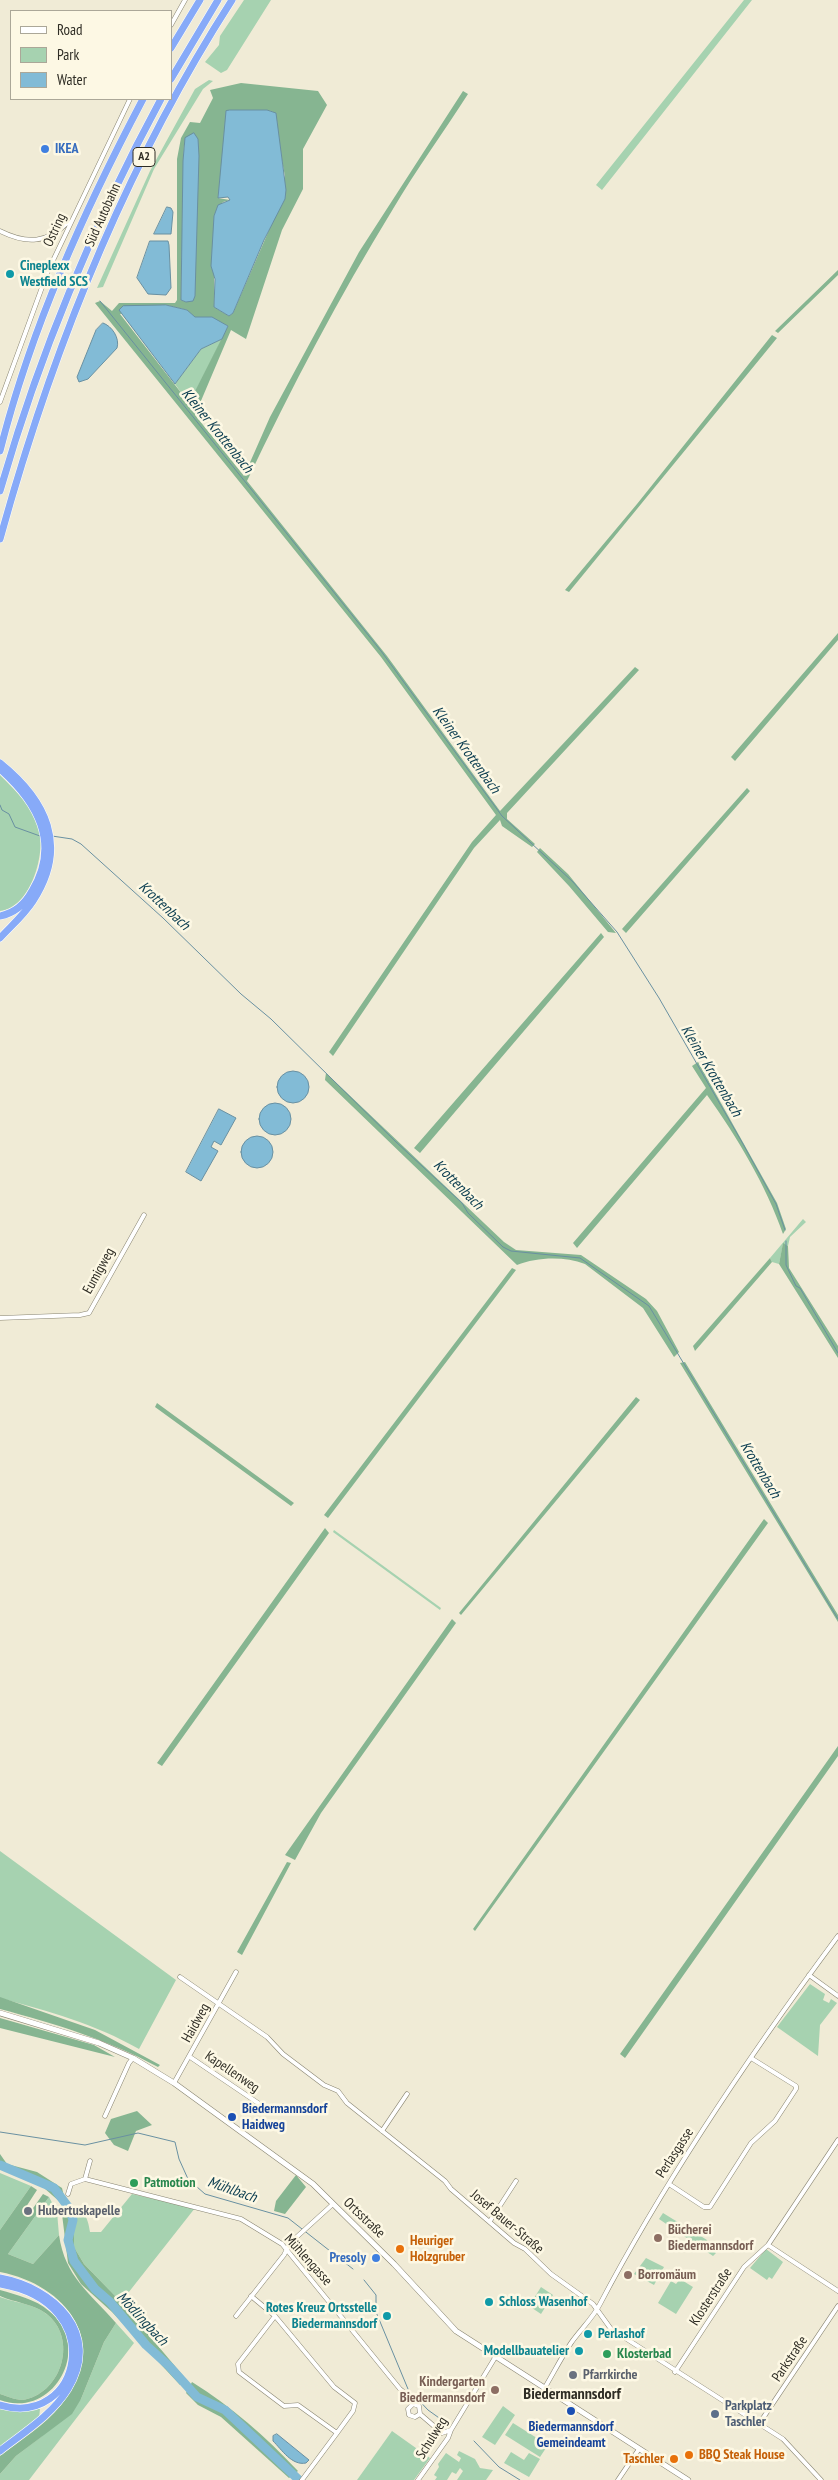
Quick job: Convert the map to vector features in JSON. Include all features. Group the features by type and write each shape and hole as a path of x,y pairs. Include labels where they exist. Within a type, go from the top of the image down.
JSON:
{"highway":[{"path":"172,46 200,0"},
{"path":"172,77 218,0"},
{"name":"Süd Autobahn","path":"0,539 42,399 71,320 105,238 140,164 196,60 232,0"},
{"path":"0,451 54,288 103,177 142,100"},
{"name":"Süd Autobahn","path":"0,491 18,430 60,315 111,196 160,100"},
{"path":"0,442 4,435"},
{"path":"0,762 22,781 32,794 45,825 50,862 40,889 23,915 0,938"},
{"path":"0,769 28,797 45,825"},
{"path":"0,916 8,914 19,907 35,887 44,861 48,841"},
{"path":"0,2278 32,2288 58,2305 75,2330 80,2350 76,2371 60,2399 34,2424 0,2451"},
{"path":"0,2284 24,2290 50,2305 68,2328 73,2349 69,2374 53,2395 31,2406 13,2408 0,2405"}],"street":[{"path":"172,23 186,0"},
{"name":"Ostring","path":"0,402 48,272 130,100"},
{"path":"0,232 18,239 38,241 55,234 72,219"},
{"name":"Eumigweg","path":"0,1318 64,1316 89,1312 144,1215"},
{"name":"Perlasgasse","path":"544,2389 570,2344 597,2309 669,2184 751,2058 838,1936"},
{"name":"Haidweg","path":"174,2083 236,1972"},
{"path":"809,1975 836,1995 838,1988"},
{"name":"Josef Bauer-Straße","path":"180,1977 266,2037 283,2054 324,2085 334,2089 347,2103 445,2181 451,2190 525,2249 551,2274 597,2309 611,2329 675,2372 783,2439 821,2480"},
{"name":"Ortsstraße","path":"0,2013 99,2043 133,2058 174,2083 312,2184 394,2264 445,2321 544,2389 688,2480"},
{"name":"Kapellenweg","path":"190,2057 261,2105"},
{"path":"105,2116 133,2058"},
{"path":"669,2184 704,2207 710,2206 751,2143 775,2121 796,2089 796,2086 751,2058"},
{"path":"382,2131 407,2094"},
{"name":"Klosterstraße","path":"675,2372 744,2266 768,2245 838,2140"},
{"path":"68,2194 71,2184 85,2179 90,2161"},
{"name":"Mühlengasse","path":"85,2179 241,2219 282,2244 400,2389 410,2397 413,2404 419,2406 420,2414 442,2433 452,2428"},
{"path":"490,2221 516,2181"},
{"path":"236,2316 287,2250 290,2243 333,2204"},
{"path":"768,2245 838,2292"},
{"path":"251,2296 275,2316 334,2387 356,2405 303,2479"},
{"name":"Parkstraße","path":"759,2424 838,2306"},
{"path":"275,2316 238,2364 239,2372 284,2406 298,2405 337,2433"},
{"name":"Schulweg","path":"418,2480 448,2438 452,2428 496,2356"},
{"name":"Mühlengasse","path":"413,2404 408,2408 409,2415 415,2417 420,2414"},
{"path":"618,2480 639,2449"}],"green space":[{"path":"244,0 271,0 227,70 221,73 205,62 219,45 220,36"},
{"path":"744,0 752,0 602,190 596,185"},
{"path":"209,80 213,81 203,89 154,169 103,287 97,288 150,171 195,89"},
{"path":"241,83 318,91 327,105 303,149 303,189 282,230 246,339 231,330 195,415 244,476 270,417 359,252 463,91 468,94 402,194 335,309 298,377 247,481 387,656 500,811 635,667 639,670 507,813 507,819 535,844 532,847 502,826 500,820 474,848 333,1056 329,1052 472,842 496,815 381,657 95,303 100,301 112,311 119,303 175,303 177,300 177,159 181,138 190,122 200,123 213,98 210,90","holes":["230,110 272,111 285,176 273,221 233,313 229,316 214,307 214,216 223,202 230,200 218,198","198,139 196,239 186,302 181,300 184,145","166,305 187,310 194,317 207,318 228,326 189,403 120,314"]},
{"path":"838,270 838,275 778,333 775,331"},
{"path":"772,335 777,338 569,592 565,590 637,504"},
{"path":"222,339 189,404 175,384 201,349"},
{"path":"838,633 838,640 735,761 731,757"},
{"path":"0,775 23,799 33,813 41,839 38,864 28,890 11,908 0,911"},
{"path":"747,788 750,791 626,933 622,929"},
{"path":"540,848 568,874 616,933 608,932 537,852"},
{"path":"601,933 604,937 420,1153 414,1148"},
{"path":"698,1062 777,1203 786,1229 783,1234 750,1162 707,1095 577,1248 573,1243 706,1088 692,1066"},
{"path":"326,1073 504,1242 516,1250 581,1255 646,1299 657,1311 679,1352 674,1357 643,1308 585,1264 577,1261 551,1258 533,1260 517,1265 325,1080"},
{"path":"803,1219 806,1222 790,1237 788,1246 783,1244 779,1264 772,1262 770,1258"},
{"path":"783,1243 788,1246 789,1268 838,1346 838,1358 779,1264"},
{"path":"770,1258 772,1262 695,1351 693,1346"},
{"path":"512,1268 516,1270 328,1518 324,1515"},
{"path":"685,1362 838,1615 838,1622 680,1363"},
{"path":"636,1397 640,1400 461,1615 459,1613"},
{"path":"157,1403 294,1503 291,1506 155,1407"},
{"path":"764,1519 768,1523 475,1931 473,1929"},
{"path":"325,1528 329,1533 162,1766 157,1763"},
{"path":"334,1530 441,1608 440,1610 333,1532"},
{"path":"452,1619 456,1623 321,1813 295,1860 285,1855"},
{"path":"838,1746 838,1756 625,2058 620,2054"},
{"path":"0,1851 176,1980 139,2049 88,2025 0,1998"},
{"path":"287,1862 291,1863 242,1955 237,1952"},
{"path":"810,1984 825,1994 823,2000 829,2003 831,1999 837,2003 820,2025 818,2056 777,2027"},
{"path":"0,1997 95,2030 160,2065 158,2067 119,2048 80,2033 0,2009"},
{"path":"0,2018 94,2045 115,2057 0,2028"},
{"path":"137,2111 152,2125 136,2131 128,2151 114,2145 105,2133 111,2119"},
{"path":"0,2154 7,2164 37,2172 62,2188 64,2196 60,2202 44,2188 0,2167"},
{"path":"0,2173 31,2186 0,2230"},
{"path":"296,2175 306,2187 285,2214 274,2211 276,2201"},
{"path":"31,2186 37,2190 24,2210 29,2214 43,2194 49,2197 8,2254 33,2264 59,2235 67,2262 80,2284 116,2323 104,2342 81,2399 72,2414 16,2456 0,2474 0,2456 40,2426 61,2405 76,2382 82,2360 82,2340 75,2320 62,2304 45,2290 24,2279 0,2272 0,2230"},
{"path":"132,2194 195,2208 121,2302 84,2264 74,2247 74,2220 70,2205 75,2206 85,2214 90,2232 101,2232"},
{"path":"49,2197 57,2212 59,2235 33,2264 8,2254"},
{"path":"66,2198 74,2220 74,2247 84,2264 121,2302 185,2378 180,2385 112,2312 81,2284 68,2263 61,2206"},
{"path":"663,2213 707,2240 716,2253 713,2256 659,2219"},
{"path":"766,2249 783,2262 772,2279 769,2277 767,2280 750,2268"},
{"path":"646,2258 664,2267 654,2285 634,2274"},
{"path":"680,2279 693,2287 676,2314 658,2303 671,2281 676,2284"},
{"path":"541,2287 553,2295 541,2314 529,2306"},
{"path":"0,2290 32,2300 44,2307 62,2326 68,2342 68,2360 62,2376 51,2390 37,2399 19,2403 0,2400 0,2394 22,2400 35,2396 55,2378 61,2366 63,2353 62,2339 58,2327 44,2312 32,2306 0,2296"},
{"path":"0,2297 32,2306 44,2312 58,2327 62,2339 63,2353 61,2366 55,2378 35,2396 22,2400 0,2394"},
{"path":"116,2323 134,2343 29,2480 0,2480 0,2474 16,2456 41,2437 81,2399 104,2342"},
{"path":"192,2382 248,2423 298,2471 289,2478 221,2417 198,2405 186,2393"},
{"path":"503,2406 515,2415 495,2445 482,2437"},
{"path":"37,2407 40,2409 39,2418 0,2448 0,2408 24,2410"},
{"path":"513,2423 548,2445 540,2457 505,2435"},
{"path":"392,2431 430,2458 414,2480 357,2480"},
{"path":"459,2451 475,2459 480,2468 493,2470 486,2480 457,2480 463,2471 460,2468 456,2474 452,2472 447,2480 435,2480 437,2477 434,2475 439,2467 438,2464 446,2453 459,2462 461,2458 457,2455"},
{"path":"511,2452 524,2460 529,2453 540,2459 529,2477 504,2463"}],"water":[{"path":"267,110 276,113 286,190 285,199 264,240 233,313 229,316 214,307 215,279 211,266 214,216 218,205 230,200 228,197 218,198 226,111"},
{"path":"194,133 198,139 199,156 195,296 193,301 186,302 181,300 183,161 185,138"},
{"path":"167,207 171,208 173,212 171,234 154,234"},
{"path":"150,241 168,241 171,288 166,295 148,294 137,278"},
{"path":"166,305 187,310 195,317 212,317 228,326 222,339 201,349 175,384 119,310 123,306"},
{"path":"103,323 114,333 118,344 117,348 88,379 79,382 77,377 96,330"},
{"path":"293,1071 305,1075 309,1087 305,1099 293,1103 281,1099 277,1087 281,1075"},
{"path":"275,1103 287,1107 291,1119 287,1131 275,1135 263,1131 259,1119 263,1107"},
{"path":"219,1109 236,1118 221,1145 214,1141 211,1147 218,1151 201,1181 186,1172"},
{"path":"257,1136 269,1140 273,1152 269,1164 257,1168 245,1164 241,1152 245,1140"},
{"path":"277,2434 309,2460 306,2463 301,2463 292,2460 273,2441 273,2436"}],"waterway":[{"name":"Kleiner Krottenbach","path":"100,301 381,651 502,816 573,882 617,932 659,998 743,1144 776,1204 785,1230"},
{"name":"Krottenbach","path":"0,805 2,810 9,814 15,827 40,836"},
{"name":"Krottenbach","path":"52,836 72,839 81,844 163,918 462,1203 468,1213 503,1247 511,1251 580,1258 649,1306 838,1619"},
{"name":"Kleiner Krottenbach","path":"786,1241 786,1265 796,1286 800,1288 838,1353"},
{"name":"Mühlbach","path":"0,2132 85,2145 138,2133 175,2142 179,2159 188,2179 205,2194 288,2218 353,2269"},
{"name":"Mödlingbach","path":"0,2165 54,2188 69,2208 73,2220 68,2240 74,2261 95,2289 110,2302 146,2345 169,2366 197,2397 225,2410 299,2480"},
{"name":"Mühlbach","path":"364,2280 376,2295 376,2312 408,2389"},
{"name":"Mühlbach","path":"412,2393 428,2410 449,2425"},
{"name":"Mühlbach","path":"474,2441 499,2467 520,2480"}],"place":[{"name":"IKEA","path":"45,149"},
{"name":"Cineplexx Westfield SCS","path":"10,274"},
{"name":"Biedermannsdorf Haidweg","path":"232,2117"},
{"name":"Patmotion","path":"134,2183"},
{"name":"Hubertuskapelle","path":"28,2211"},
{"name":"Bücherei Biedermannsdorf","path":"658,2238"},
{"name":"Heuriger Holzgruber","path":"400,2249"},
{"name":"Presoly","path":"376,2258"},
{"name":"Borromäum","path":"628,2275"},
{"name":"Schloss Wasenhof","path":"489,2302"},
{"name":"Rotes Kreuz Ortsstelle Biedermannsdorf","path":"387,2316"},
{"name":"Perlashof","path":"588,2334"},
{"name":"Modellbauatelier","path":"579,2351"},
{"name":"Klosterbad","path":"607,2354"},
{"name":"Pfarrkirche","path":"573,2375"},
{"name":"Kindergarten Biedermannsdorf","path":"495,2390"},
{"name":"Biedermannsdorf Gemeindeamt","path":"571,2411"},
{"name":"Parkplatz Taschler","path":"715,2414"},
{"name":"BBQ Steak House","path":"689,2455"},
{"name":"Taschler","path":"674,2459"}],"district":[{"name":"Biedermannsdorf","path":"572,2394"}]}
